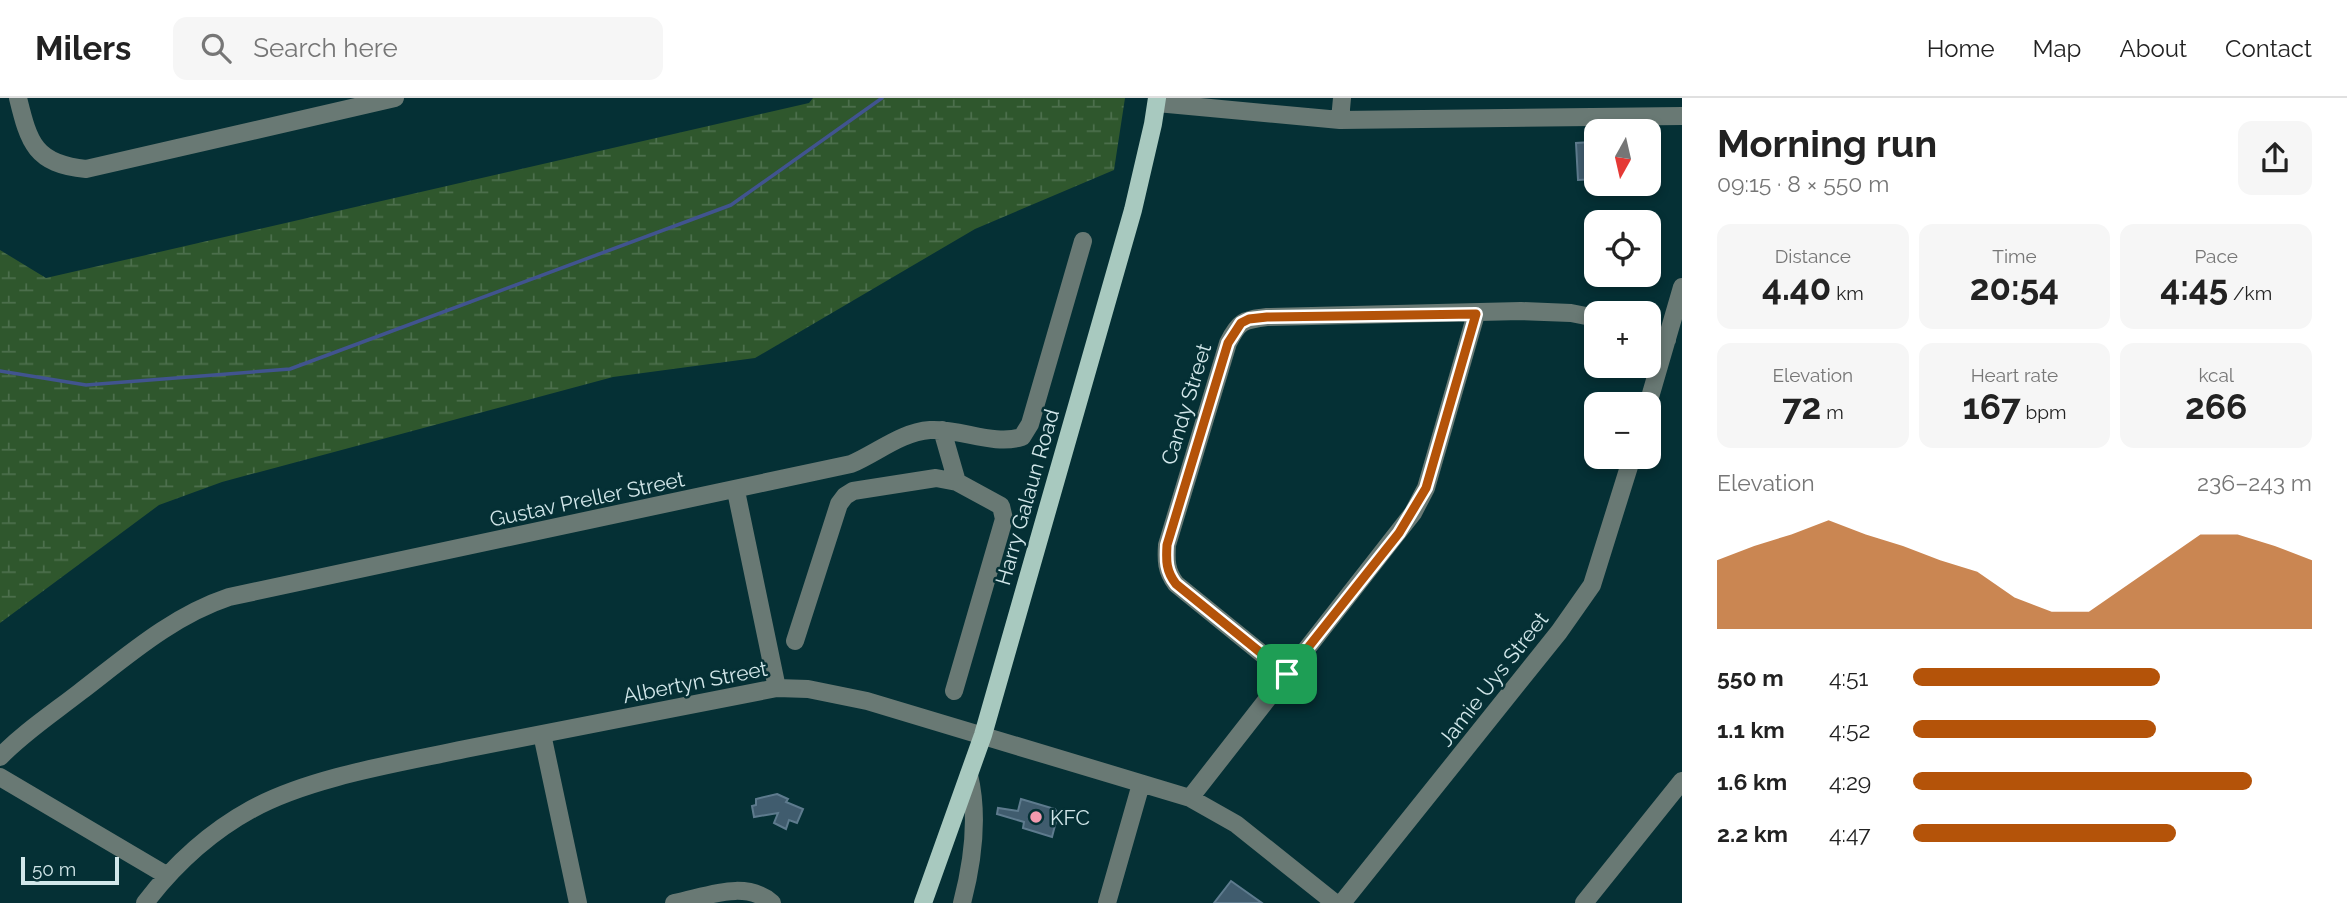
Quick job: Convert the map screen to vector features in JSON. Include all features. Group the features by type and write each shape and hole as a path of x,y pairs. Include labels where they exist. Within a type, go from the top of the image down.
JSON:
{"main road":[{"name":"Harry Galaun Road","path":"923,903 983,735 1133,210 1157,100"}],"street":[{"path":"18,98 32,144 46,157 65,167 86,169 396,98"},
{"path":"1340,120 1342,98"},
{"path":"1157,100 1340,120 1682,116"},
{"name":"Gustav Preller Street","path":"0,757 41,721 163,628 206,605 252,591 736,491 851,464 917,432 942,430 1006,440 1022,437 1027,432 1083,240"},
{"path":"1652,392 1682,287"},
{"name":"Candy Street","path":"1287,674 1176,584 1169,575 1166,559 1167,545 1220,368 1235,329 1249,319 1267,317 1546,312 1584,316"},
{"path":"1191,798 1399,533 1426,488 1476,314"},
{"path":"1661,338 1667,340"},
{"path":"942,430 957,482"},
{"name":"Jamie Uys Street","path":"1342,903 1551,642 1592,585 1628,469"},
{"path":"795,642 839,504 845,496 853,491 926,479 957,482 1001,506 1004,519 954,691"},
{"path":"736,491 777,688"},
{"name":"Albertyn Street","path":"145,903 166,875 218,830 254,808 302,789 410,761 777,688 840,694 1191,798 1236,824 1335,903"},
{"path":"542,734 578,903"},
{"path":"962,903 969,877 974,827 974,799 969,775"},
{"path":"0,777 166,875"},
{"path":"1584,903 1682,781"},
{"path":"1107,903 1141,784"},
{"path":"674,903 741,890 762,894 772,903"}],"green space":[{"path":"813,98 1125,98 1114,170 975,229 755,358 613,377 222,482 159,505 0,623 0,250 46,278 809,103"}],"building":[{"path":"1584,142 1584,180 1578,180 1576,143"},
{"path":"777,794 788,799 786,802 803,809 797,823 789,820 786,829 774,823 778,813 754,817 752,806 756,805 756,799"},
{"name":"KFC","path":"1021,799 1055,809 1058,814 1052,837 1023,828 1024,822 997,814 998,808 1018,811"},
{"path":"1231,881 1262,903 1214,903"}],"waterway":[{"path":"0,371 86,385 290,369 731,205 882,98"}],"place":[{"name":"KFC","path":"1036,817"}],"route":[{"path":"1476,314 1426,488 1399,533 1287,674 1176,584 1169,575 1166,559 1167,545 1228,343 1235,329 1249,319 1267,317 1476,314"}]}
